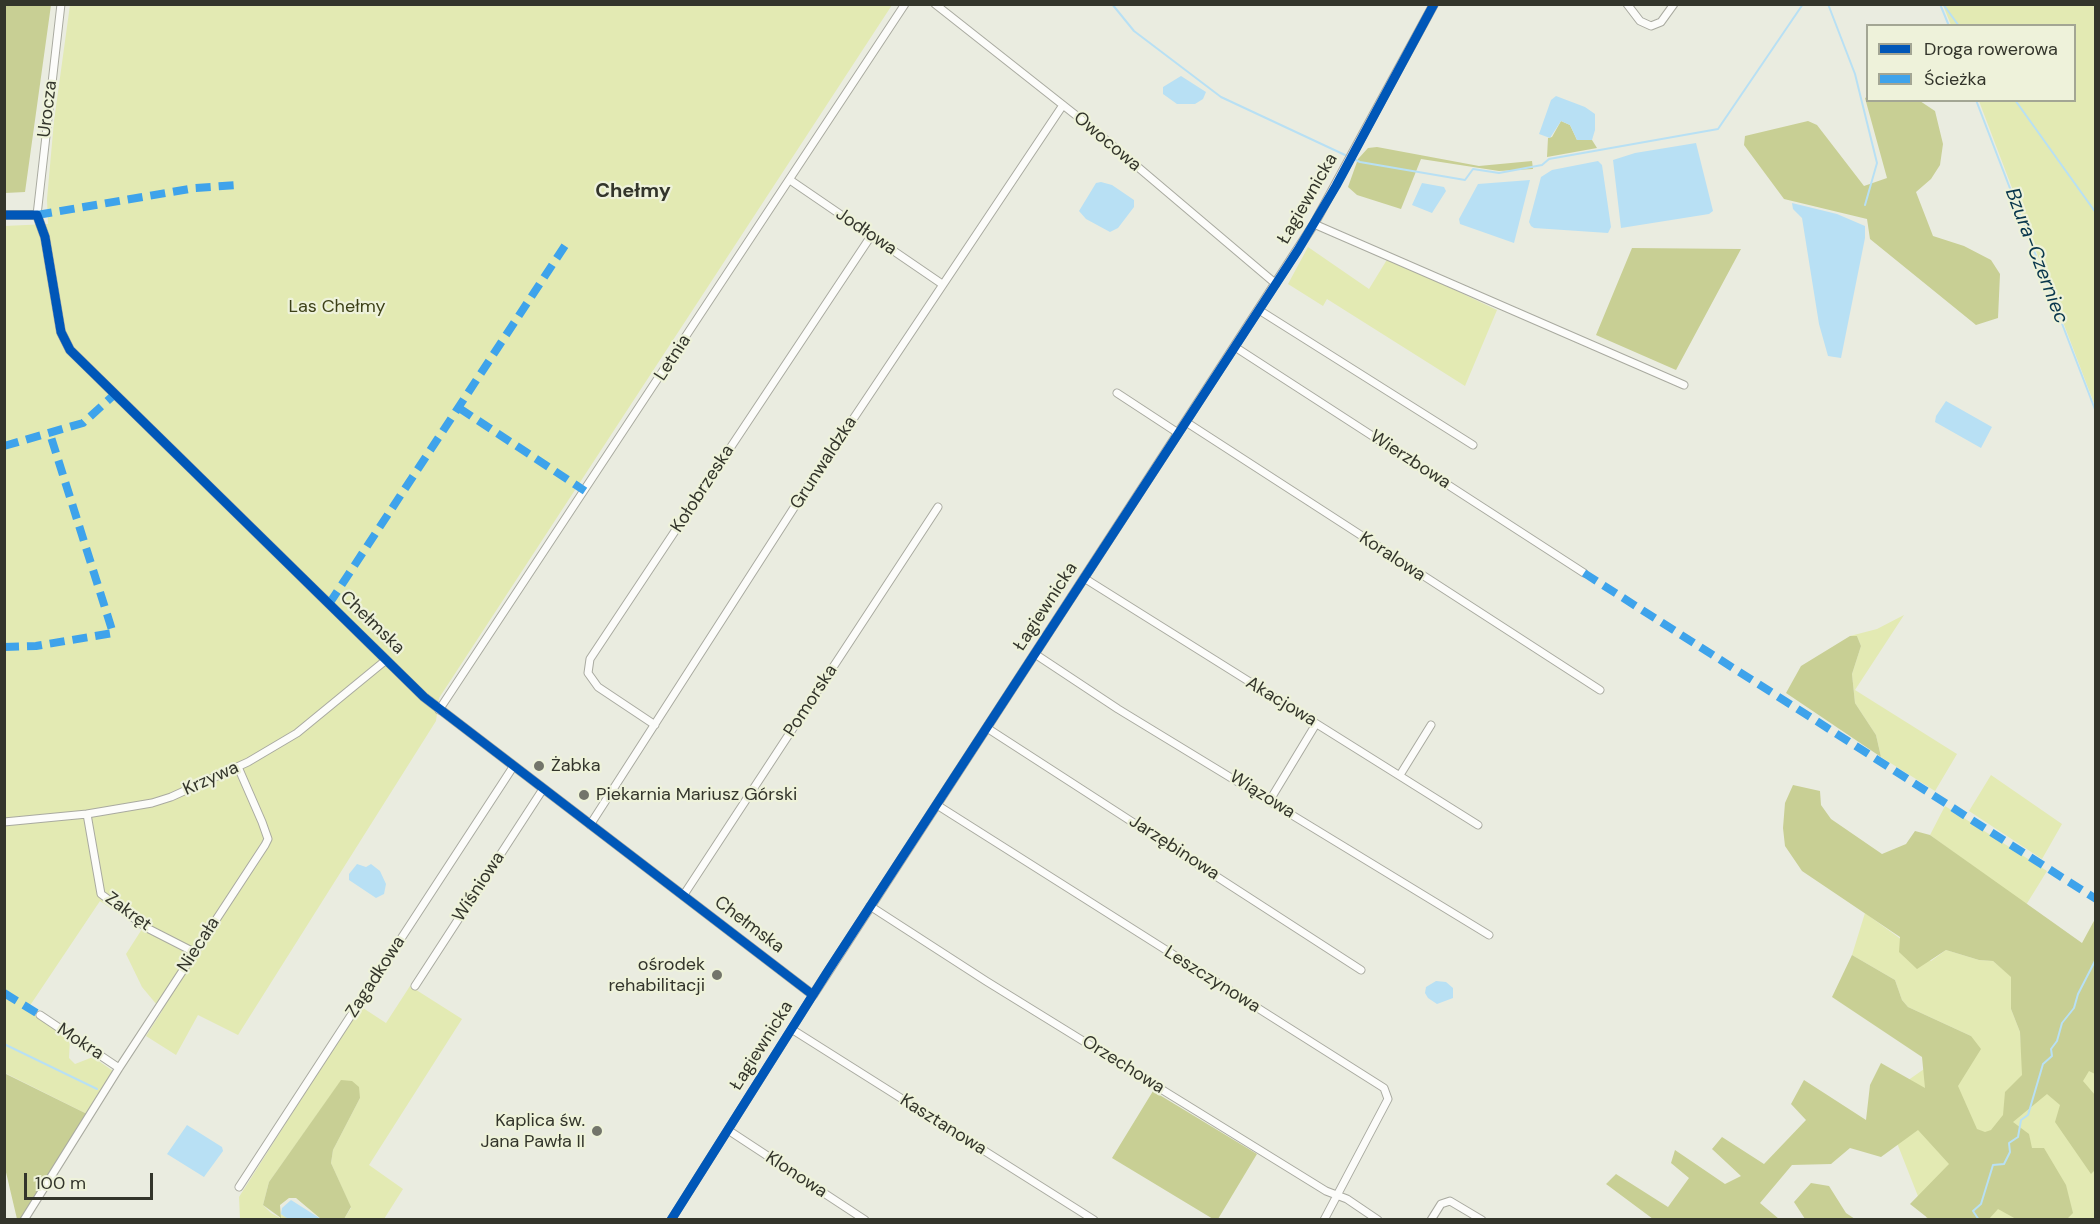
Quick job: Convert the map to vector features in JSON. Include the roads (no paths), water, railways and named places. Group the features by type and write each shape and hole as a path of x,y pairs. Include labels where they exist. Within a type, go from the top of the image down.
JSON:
{"street":[{"name":"Urocza","path":"37,215 61,4"},
{"name":"Letnia","path":"439,710 905,4"},
{"name":"Owocowa","path":"934,4 1062,105 1276,284"},
{"name":"Łagiewnicka","path":"670,1220 870,906 1314,224 1434,4"},
{"path":"1627,4 1640,21 1648,26 1659,24 1674,4"},
{"name":"Grunwaldzka","path":"590,825 942,284 964,256 1030,150 1062,105"},
{"name":"Jodłowa","path":"790,180 942,284"},
{"path":"4,216 37,215"},
{"name":"Chełmska","path":"37,215 45,237 60,332 70,350 439,710 813,995"},
{"path":"1314,224 1684,385"},
{"name":"Kołobrzeska","path":"655,725 598,687 588,673 590,659 871,236"},
{"path":"1259,310 1473,445"},
{"name":"Wierzbowa","path":"1235,347 1584,573"},
{"path":"1117,393 1178,434"},
{"name":"Koralowa","path":"1186,422 1600,690"},
{"name":"Pomorska","path":"683,896 938,507"},
{"name":"Akacjowa","path":"1084,578 1479,825"},
{"name":"Wiązowa","path":"1035,654 1118,709 1489,935"},
{"name":"Krzywa","path":"4,822 87,814 162,800 238,767 297,733 386,660"},
{"path":"1270,800 1316,724"},
{"path":"1400,775 1431,725"},
{"name":"Jarzębinowa","path":"987,728 1361,970"},
{"name":"Zagadkowa","path":"239,1187 513,766"},
{"name":"Niecała","path":"24,1220 119,1068 268,839 238,767"},
{"name":"Wiśniowa","path":"415,986 543,789"},
{"name":"Leszczynowa","path":"937,805 1384,1088 1388,1099 1335,1195 1324,1220"},
{"name":"Zakręt","path":"87,814 101,894 147,928 194,952"},
{"name":"Orzechowa","path":"870,906 986,981 1378,1220"},
{"name":"Mokra","path":"40,1015 119,1068"},
{"name":"Kasztanowa","path":"793,1030 1094,1220"},
{"name":"Klonowa","path":"728,1130 865,1220"},
{"path":"1431,1220 1441,1204 1450,1201 1482,1220"}],"water":[{"path":"1181,76 1206,92 1203,99 1195,104 1177,104 1163,94 1163,87"},
{"path":"1556,96 1585,107 1595,114 1595,130 1592,140 1577,140 1570,125 1561,121 1550,138 1539,134 1551,100"},
{"path":"1696,143 1713,211 1709,214 1621,228 1613,160 1635,153"},
{"path":"1598,161 1602,165 1611,227 1608,233 1531,226 1529,222 1541,177 1552,170"},
{"path":"1530,180 1514,243 1460,224 1459,219 1478,184"},
{"path":"1096,183 1112,185 1134,200 1134,207 1118,228 1110,232 1086,219 1079,211"},
{"path":"1422,183 1444,187 1446,191 1432,213 1412,205"},
{"path":"1792,203 1837,214 1865,226 1865,238 1841,358 1828,356 1819,324 1802,218 1793,209"},
{"path":"1946,401 1992,427 1981,448 1935,422 1936,416"},
{"path":"357,864 366,867 371,864 380,871 386,884 384,894 376,898 349,880 349,874"},
{"path":"1436,981 1446,982 1453,988 1453,998 1437,1004 1428,998 1425,993 1426,987"},
{"path":"187,1125 222,1147 223,1151 204,1177 167,1154"},
{"path":"291,1200 321,1219 285,1217 281,1214 282,1208"}],"waterway":[{"path":"1112,4 1134,31 1221,97 1360,162 1465,180 1473,169 1499,173 1542,165 1549,159 1718,129 1803,4"},
{"path":"1828,4 1855,74 1877,163 1865,205"},
{"name":"Bzura-Czerniec","path":"1940,4 1948,24"},
{"path":"1943,4 1958,24"},
{"name":"Bzura-Czerniec","path":"1977,102 2096,412"},
{"path":"2016,102 2096,213"},
{"name":"Bzura-Czerniec","path":"1979,1220 1973,1211 1981,1204 1993,1165 2004,1164 2010,1152 2009,1143 2018,1137 2021,1120 2028,1115 2043,1064 2052,1056 2051,1049 2057,1041 2062,1023 2074,1008 2078,994 2096,959"},
{"path":"4,1044 97,1089"}],"place":[{"name":"Żabka","path":"539,766"},
{"name":"Piekarnia Mariusz Górski","path":"584,795"},
{"name":"ośrodek rehabilitacji","path":"717,975"},
{"name":"Kaplica św. Jana Pawła II","path":"597,1131"}],"district":[{"name":"Chełmy","path":"633,192"}],"park label":[{"name":"Las Chełmy","path":"337,307"}]}
